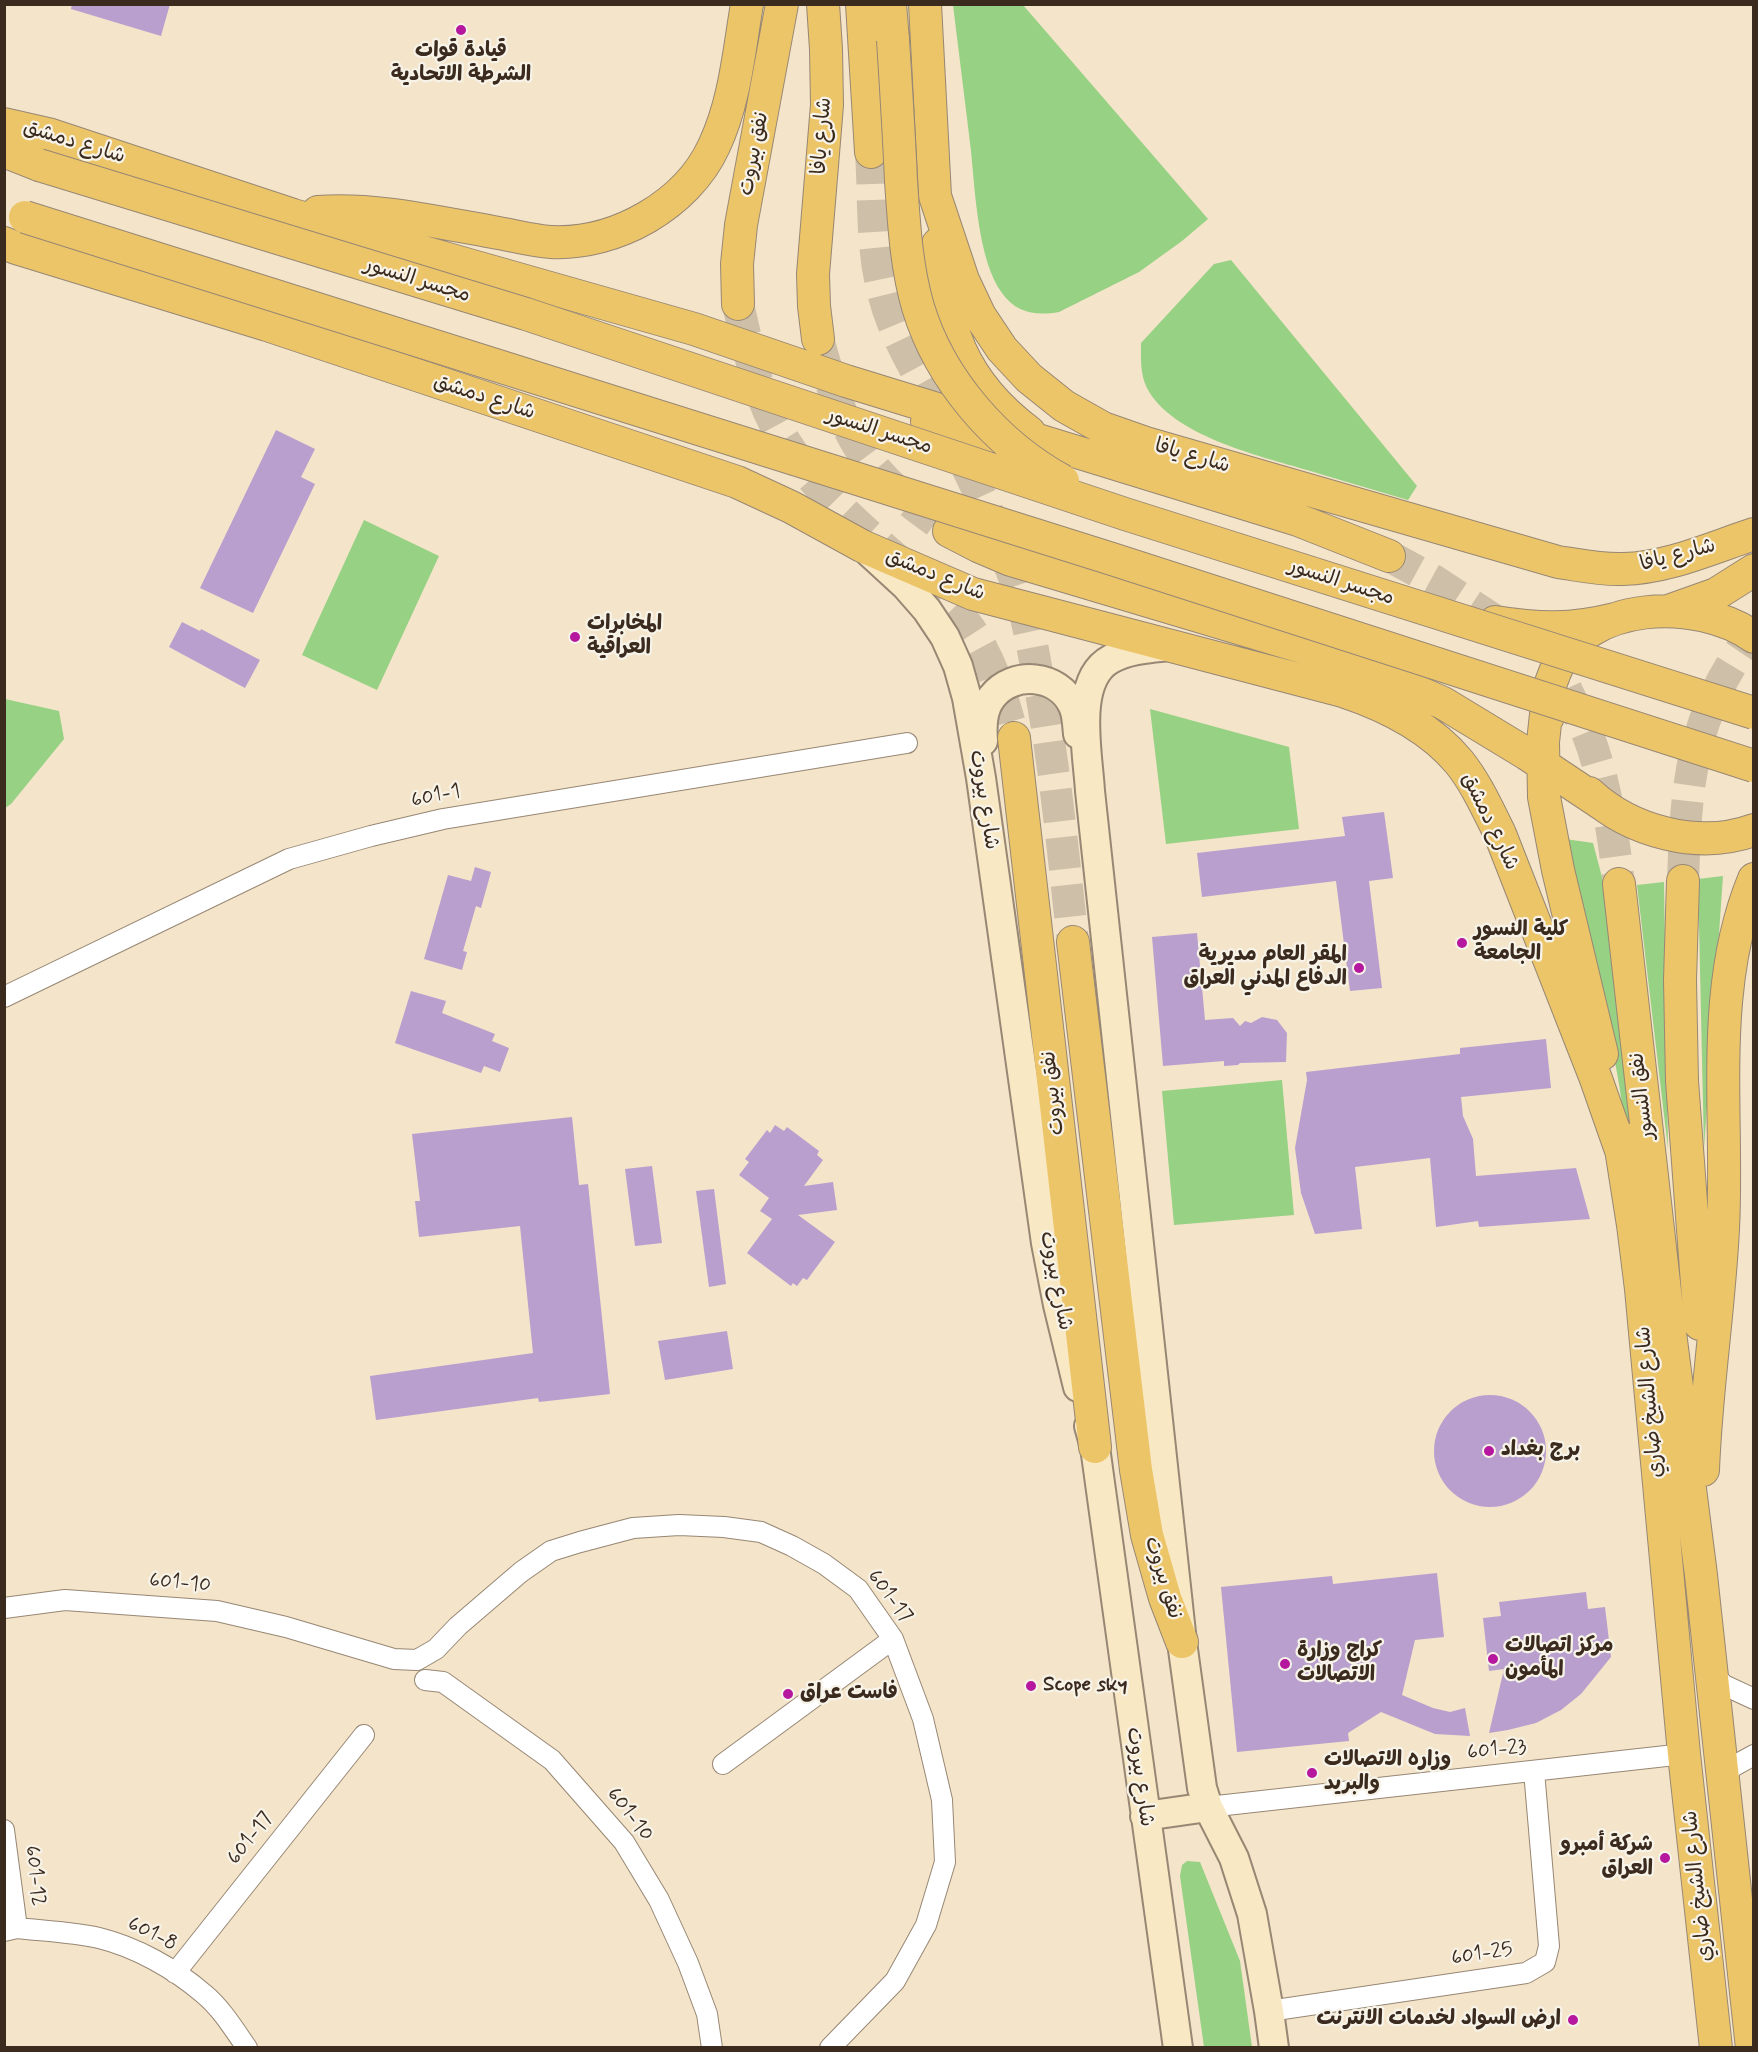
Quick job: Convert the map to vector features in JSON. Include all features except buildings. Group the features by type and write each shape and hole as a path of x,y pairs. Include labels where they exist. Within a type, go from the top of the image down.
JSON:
{"main road":[{"path":"293,215 338,210 383,213 552,242 591,238 629,227 663,207 685,187 714,147 728,110 747,4"},
{"name":"نفق بيروت","path":"738,304 737,264 741,225 782,4"},
{"name":"شارع يافا","path":"818,339 813,274 826,105 823,4"},
{"path":"862,4 871,152"},
{"path":"890,4 904,230 909,269 918,308 933,343 950,375 997,433 1025,457 1125,514"},
{"name":"شارع يافا","path":"925,4 935,196 963,280 980,316 1002,349 1029,378 1064,406 1103,428 1146,443 1558,562 1592,568 1623,569 1667,564 1754,534"},
{"name":"شارع دمشق","path":"4,124 48,134 293,215 694,329 846,381"},
{"name":"مجسر النسور","path":"4,151 39,165 526,314 1125,514 1754,714"},
{"path":"935,196 940,279 945,310 955,340 969,369 988,394 1010,417 1040,439"},
{"path":"15,214 1112,559 1754,766"},
{"name":"شارع دمشق","path":"4,243 267,326 737,482 791,507 862,546 973,594 1343,691 1414,723 1460,762 1500,834 1596,1079 1623,1156"},
{"path":"846,381 1298,520 1389,556"},
{"path":"846,381 976,445 1097,492 1484,620 1530,627 1579,627 1643,612 1669,611 1718,620 1754,637"},
{"path":"949,531 1011,560 1334,657 1443,703 1543,764 1605,806 1642,826 1684,836 1717,837 1752,831"},
{"name":"شارع بيروت","path":"862,546 906,586 927,610 945,637 958,666 967,698 981,778 1046,1243 1068,1348 1095,1447 1144,1816 1178,2048"},
{"path":"1669,611 1716,594 1754,570"},
{"path":"1605,806 1580,785 1556,750 1549,729 1548,696 1558,665 1567,652 1591,631 1615,619"},
{"path":"1173,646 1130,652 1111,658 1095,671 1085,711 1090,791 1182,1642 1202,1788 1208,1807 1234,1858 1252,1914 1274,2048"},
{"path":"1334,657 1383,683 1440,734 1460,762"},
{"path":"981,778 984,711 992,697 1004,686 1019,679 1035,678 1051,683 1065,693 1074,707 1083,768 1090,791"},
{"path":"1343,691 1434,704 1469,719 1500,741 1512,755 1527,780 1549,838 1558,870"},
{"name":"شارع الشيخ ضاري","path":"1548,696 1543,742 1544,797 1558,870 1591,1004 1623,1156 1641,1289 1684,1754 1716,2048"},
{"name":"نفق بيروت","path":"1014,738 1095,1447"},
{"name":"شارع الشيخ ضاري","path":"1701,1575 1705,1415 1716,1332 1723,1227 1722,1083 1730,966 1743,903 1754,879"},
{"path":"1683,881 1680,980 1682,1081 1705,1415"},
{"name":"نفق النسور","path":"1619,884 1667,1309"},
{"path":"1735,938 1754,908"},
{"name":"نفق بيروت","path":"1073,942 1136,1470 1147,1535 1165,1598 1182,1642"},
{"name":"شارع الشيخ ضاري","path":"1667,1309 1701,1575 1752,2048"},
{"path":"1144,1816 1208,1807"}],"street":[{"name":"601-1","path":"4,997 289,859 330,847 443,819 907,743"},
{"name":"601-17","path":"417,1660 436,1650 458,1626 521,1572 551,1551 633,1528 648,1526 724,1527 761,1532 792,1545 824,1564 858,1589 893,1639 923,1719 942,1800 945,1862 926,1925 895,1981 830,2048"},
{"name":"601-10","path":"4,1608 65,1600 217,1611 286,1627 394,1659 417,1660"},
{"path":"723,1764 893,1639"},
{"path":"1712,1673 1724,1685 1754,1699"},
{"name":"601-10","path":"425,1680 443,1682 552,1760 624,1842 659,1900 688,1963 707,2014 712,2048"},
{"name":"601-17","path":"175,1973 364,1735"},
{"name":"601-23","path":"1208,1807 1684,1754"},
{"path":"1723,1776 1734,1766 1754,1755"},
{"name":"601-25","path":"1269,2011 1526,1973 1545,1962 1550,1946 1534,1771"},
{"name":"601-12","path":"4,1830 11,1929"},
{"name":"601-8","path":"11,1929 100,1938 139,1952 175,1973 205,1995 232,2026 247,2048"}],"green space":[{"path":"953,5 1023,5 1208,219 1139,272 1059,312 1042,314 1027,312 1008,300 994,279 979,225"},
{"path":"1231,260 1417,486 1408,500 1265,458 1218,441 1175,419 1159,404 1147,388 1141,366 1141,343 1214,264"},
{"path":"364,520 439,556 377,690 302,655"},
{"path":"5,699 59,711 64,739 11,804 5,808"},
{"path":"1150,709 1289,747 1299,829 1166,844"},
{"path":"1565,839 1593,843 1603,881 1640,1221 1605,1006"},
{"path":"1723,876 1704,1149 1698,879"},
{"path":"1664,882 1668,1149 1637,885"},
{"path":"1282,1080 1294,1215 1174,1225 1162,1091"},
{"path":"1187,1861 1200,1862 1240,1961 1252,2047 1204,2047 1180,1876 1182,1865"}],"tunnel":[{"path":"871,152 876,258 887,308 907,353 989,515 1007,558 1026,616 1049,743 1073,942"},
{"path":"738,304 758,384 770,415 790,449 818,485 867,533 938,594 970,629 991,668 1014,738"},
{"path":"818,339 845,421 862,452 880,475 898,492 949,531"},
{"path":"1389,556 1433,580 1514,633"},
{"path":"1683,881 1686,812 1696,750 1717,692 1733,662 1754,632"},
{"path":"1566,689 1588,735 1600,771 1619,884"}],"place":[{"name":"قيادة قوات الشرطة الاتحادية","path":"461,30"},
{"name":"المخابرات العراقية","path":"575,637"},
{"name":"كلية النسور الجامعة","path":"1462,943"},
{"name":"المقر العام مديرية الدفاع المدني العراق","path":"1359,968"},
{"name":"برج بغداد","path":"1489,1451"},
{"name":"مركز اتصالات المأمون","path":"1493,1659"},
{"name":"كراج وزارة الاتصالات","path":"1285,1664"},
{"name":"Scope sky","path":"1031,1686"},
{"name":"فاست عراق","path":"788,1694"},
{"name":"وزاره الاتصالات والبريد","path":"1312,1773"},
{"name":"شركة أمبرو العراق","path":"1665,1858"},
{"name":"ارض السواد لخدمات الانترنت","path":"1573,2020"}]}
